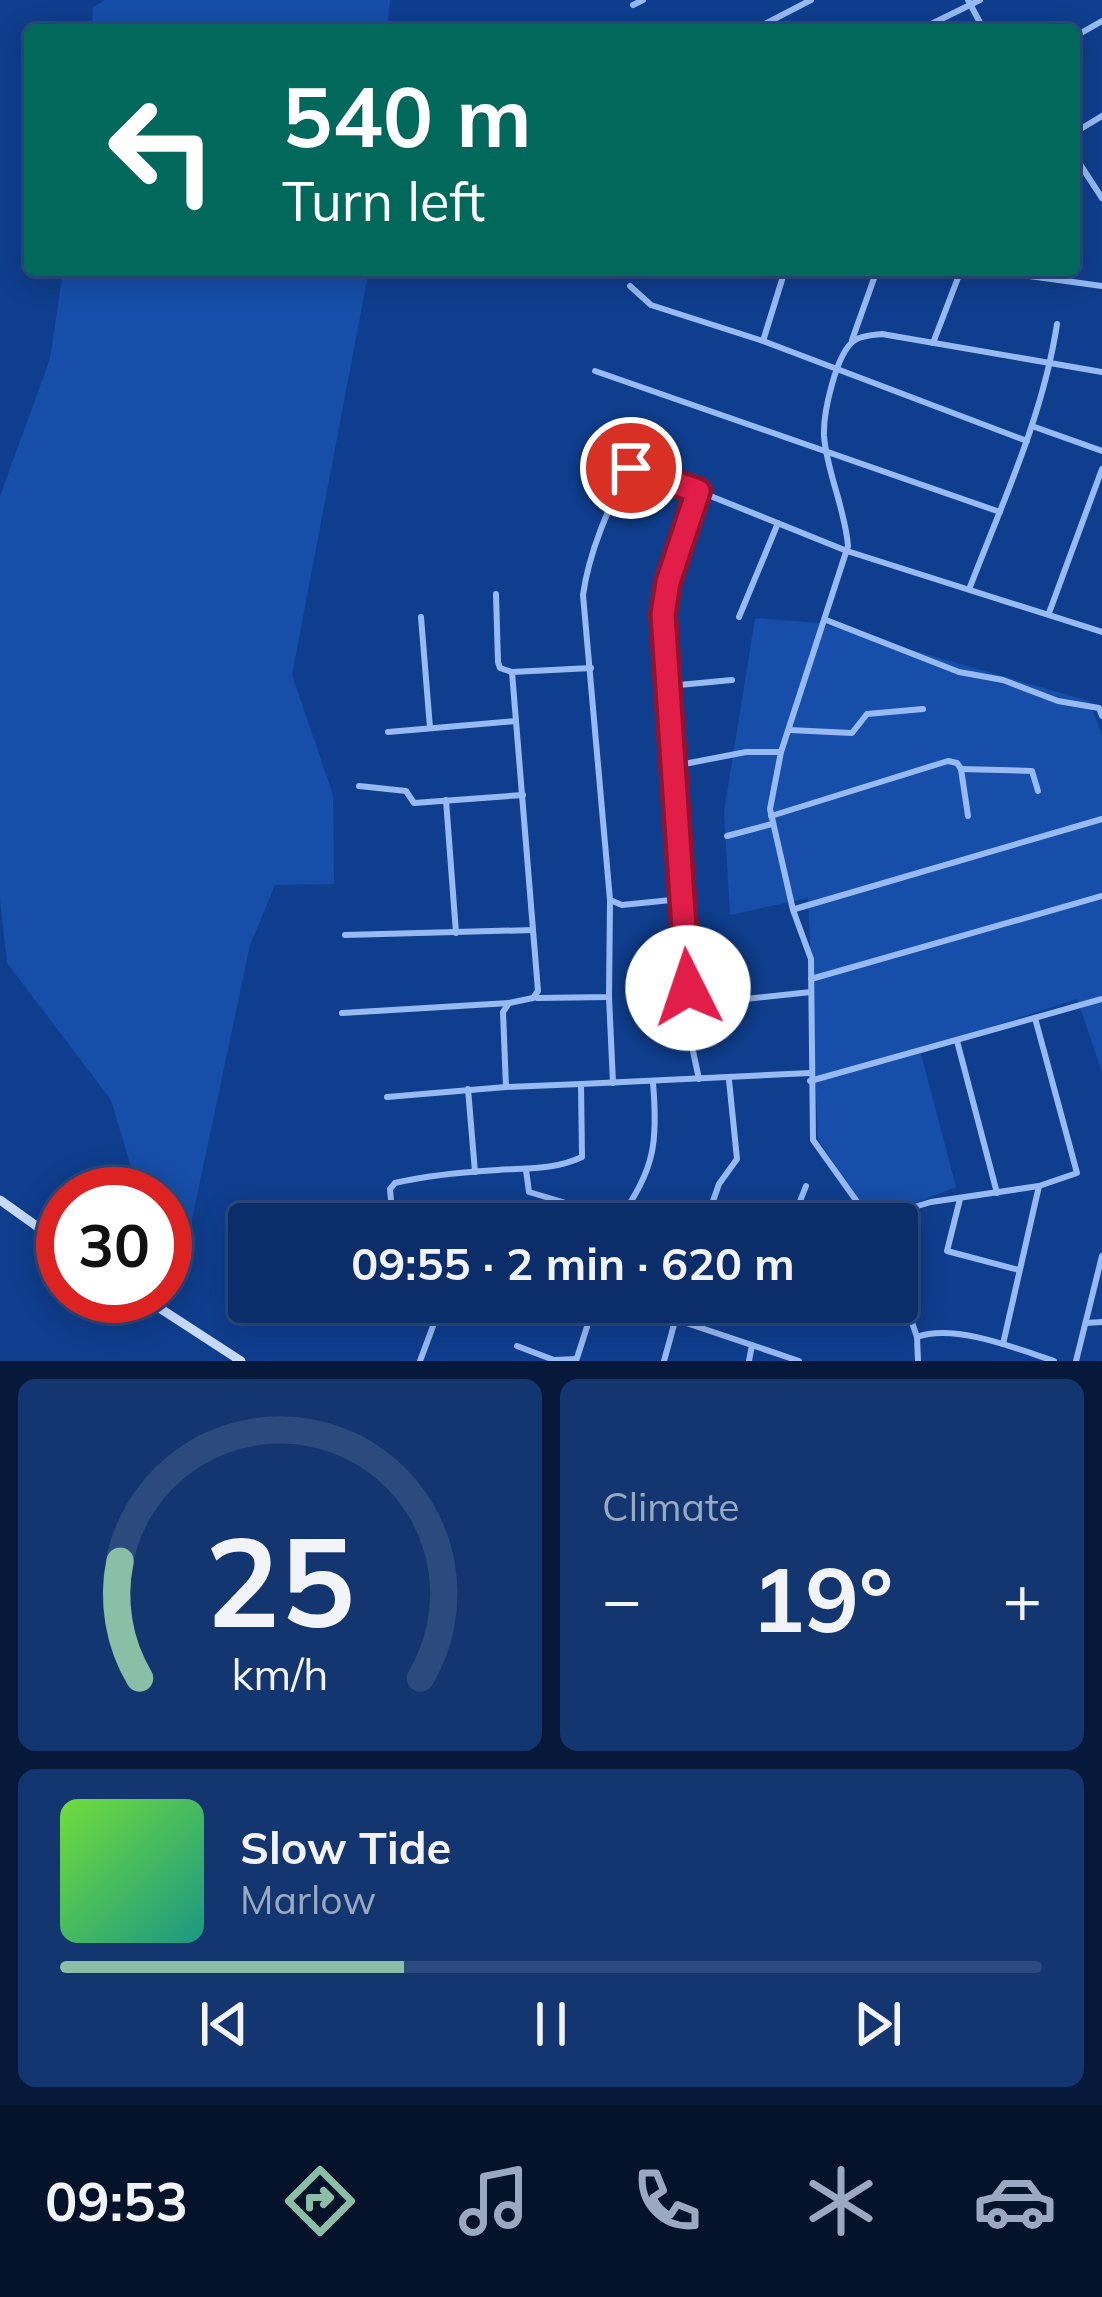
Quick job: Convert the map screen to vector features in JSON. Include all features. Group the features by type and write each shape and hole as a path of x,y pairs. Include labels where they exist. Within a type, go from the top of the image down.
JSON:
{"main road":[{"path":"0,1200 36,1226"},
{"path":"183,1323 241,1361"}],"street":[{"path":"633,5 643,0"},
{"path":"765,24 811,0"},
{"path":"930,24 980,0"},
{"path":"1080,164 1102,198"},
{"path":"763,341 783,276"},
{"path":"858,1203 813,1140 808,949 793,910 771,797 781,752 847,551 846,515 827,450 826,409 842,354 851,343 875,276"},
{"path":"933,343 959,276"},
{"path":"1030,276 1102,286"},
{"path":"629,286 651,305 763,341 1027,441"},
{"path":"970,588 1032,426 1052,361 1057,324"},
{"path":"851,343 882,334 1102,372"},
{"path":"595,371 1000,512"},
{"path":"1032,426 1102,451"},
{"path":"1049,613 1102,469"},
{"path":"613,1084 610,900 584,612 586,574 628,470 698,491 847,551 1102,632"},
{"path":"698,491 668,582 663,614 689,1005 699,1079"},
{"path":"739,617 778,523"},
{"path":"496,594 500,668 512,672 592,668"},
{"path":"421,617 430,728"},
{"path":"826,620 958,672 1099,708 1102,716"},
{"path":"512,672 538,991 533,998"},
{"path":"668,686 733,680"},
{"path":"789,730 852,734 867,714 923,709"},
{"path":"388,732 516,721"},
{"path":"674,766 746,752 781,752"},
{"path":"727,836 948,761 962,770 968,816"},
{"path":"962,770 1033,770 1038,790"},
{"path":"359,786 406,791 414,802 523,795"},
{"path":"446,800 456,933"},
{"path":"793,910 1102,819"},
{"path":"811,979 1102,896"},
{"path":"610,900 622,905 681,899"},
{"path":"345,935 533,930"},
{"path":"689,1005 811,992"},
{"path":"342,1013 609,997"},
{"path":"387,1096 506,1087 810,1077 1102,999"},
{"path":"506,1087 503,1012 509,1003"},
{"path":"918,1206 1074,1176 1078,1168 1035,1018"},
{"path":"957,1041 997,1192"},
{"path":"712,1203 736,1161 729,1078"},
{"path":"631,1203 657,1139 653,1083"},
{"path":"392,1203 390,1190 395,1184 564,1165 584,1155 581,1084"},
{"path":"468,1089 475,1172"},
{"path":"526,1169 529,1192 568,1203"},
{"path":"799,1203 806,1186"},
{"path":"1003,1344 1040,1186"},
{"path":"960,1198 947,1251 1019,1270"},
{"path":"1076,1361 1102,1256"},
{"path":"1085,1323 1102,1322"},
{"path":"420,1361 434,1323"},
{"path":"517,1346 559,1361 576,1360 588,1323"},
{"path":"664,1361 674,1323"},
{"path":"681,1323 799,1361"},
{"path":"912,1323 918,1361"},
{"path":"917,1337 940,1331 1054,1361"},
{"path":"749,1361 752,1345"}],"shaded area":[{"path":"105,0 390,0 388,24 92,24 93,7"},
{"path":"62,276 368,276 292,675 333,795 334,884 275,885 250,945 192,1219 192,1167 131,1167 111,1100 7,963 0,900 0,496 50,359"},
{"path":"755,618 819,623 1089,701 1102,735 1102,1072 1077,999 920,1050 956,1187 915,1203 860,1203 818,1139 808,898 730,915 724,812"}],"route":[{"path":"631,468 698,491 668,582 663,614 688,988"}]}
